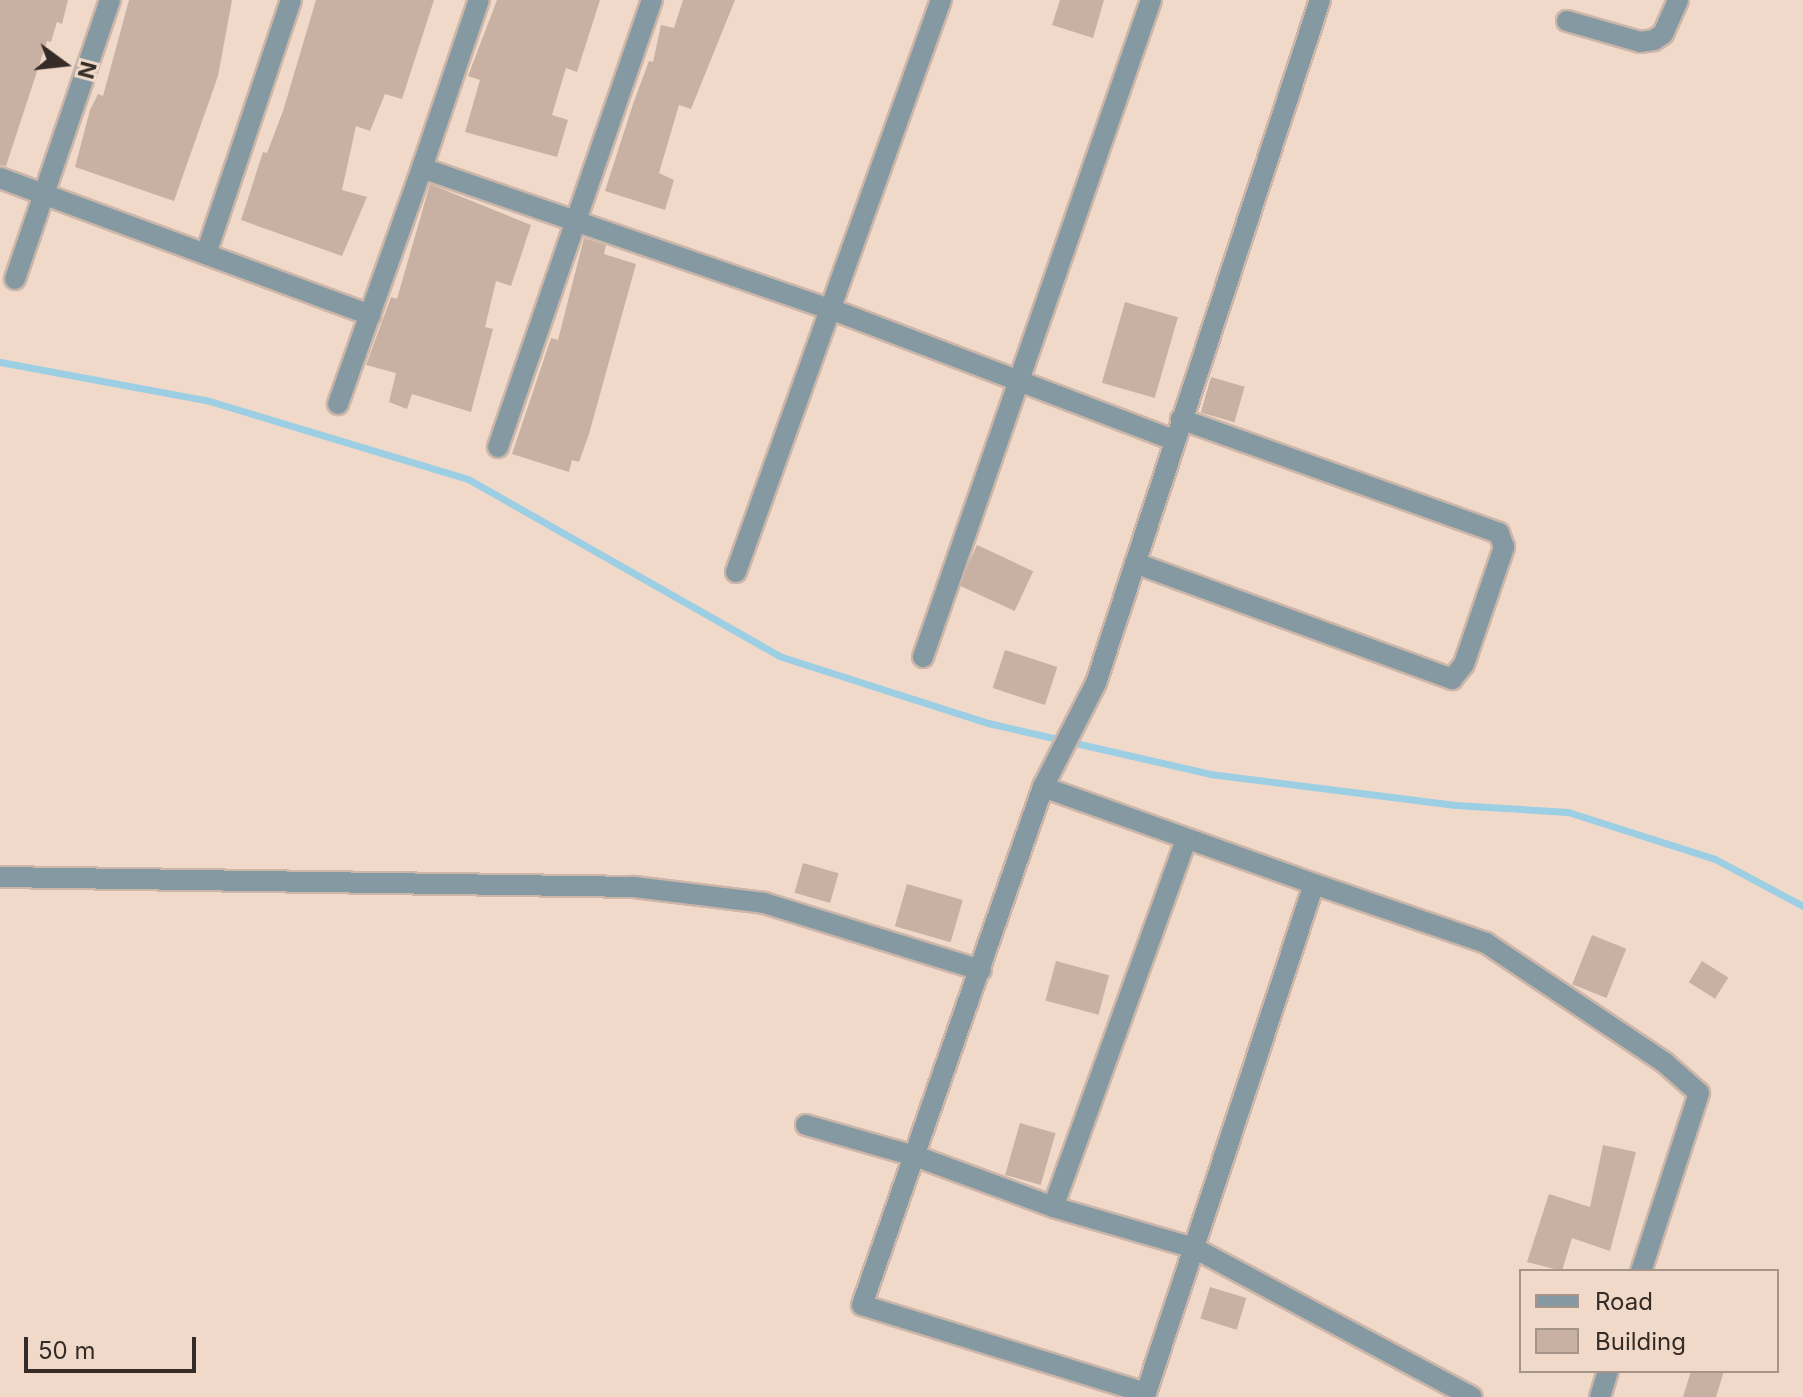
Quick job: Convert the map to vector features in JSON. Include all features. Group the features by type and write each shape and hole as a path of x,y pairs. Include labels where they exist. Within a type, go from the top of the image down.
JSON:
{"street":[{"path":"15,279 110,0"},
{"path":"206,254 291,0"},
{"path":"338,404 479,0"},
{"path":"498,447 652,0"},
{"path":"736,572 833,310 941,0"},
{"path":"923,657 1021,384 1151,0"},
{"path":"1314,884 1145,1395 862,1305 918,1157 1043,787 1078,723 1135,563 1320,0"},
{"path":"1567,21 1640,42 1654,40 1663,34 1678,0"},
{"path":"422,168 833,310 1174,440"},
{"path":"0,178 370,315"},
{"path":"1135,563 1452,679 1464,664 1504,547 1499,533 1181,419"},
{"path":"1043,787 1186,840 1486,943 1665,1063 1699,1093 1642,1269"},
{"path":"1053,1207 1186,840"},
{"path":"0,877 634,887 764,903 981,970"},
{"path":"806,1125 918,1157 1053,1207 1194,1248 1472,1397"},
{"path":"1600,1397 1607,1373"}],"building":[{"path":"0,0 68,0 62,24 57,22 51,42 47,41 6,166 0,165"},
{"path":"129,0 232,0 218,76 174,201 75,167 90,110 98,94 103,96"},
{"path":"316,0 434,0 402,99 385,94 370,131 356,126 342,190 367,197 342,256 241,220 263,152 267,153 283,111"},
{"path":"497,0 600,0 577,72 566,68 552,115 568,120 557,157 465,132 480,80 468,76"},
{"path":"683,0 735,0 691,109 679,105 659,173 674,180 665,210 605,191 649,61 653,62 661,25 674,28"},
{"path":"1060,0 1104,0 1093,38 1052,25"},
{"path":"430,184 531,225 511,286 496,281 485,327 493,329 471,412 412,394 407,409 389,402 396,373 366,365 391,297 397,299"},
{"path":"584,238 606,245 604,254 636,264 589,434 579,462 572,460 569,472 512,454 551,338 558,340"},
{"path":"1125,302 1178,317 1155,398 1102,383"},
{"path":"1211,377 1245,387 1234,422 1201,413"},
{"path":"977,545 1033,571 1015,611 958,585"},
{"path":"1005,650 1057,667 1045,705 993,688"},
{"path":"803,863 839,873 830,903 794,893"},
{"path":"907,884 963,900 951,942 895,926"},
{"path":"1592,935 1626,949 1606,998 1572,984"},
{"path":"1056,961 1109,975 1099,1015 1045,1001"},
{"path":"1702,961 1728,977 1715,999 1689,982"},
{"path":"1020,1123 1056,1133 1041,1185 1005,1175"},
{"path":"1603,1145 1636,1152 1610,1251 1572,1238 1563,1269 1527,1262 1549,1194 1590,1207"},
{"path":"1210,1287 1246,1298 1237,1330 1200,1319"},
{"path":"1690,1373 1723,1373 1716,1397 1683,1397"}],"waterway":[{"path":"0,362 206,400 468,479 779,656 988,723 1210,774 1455,805 1568,812 1715,859 1803,906"}]}
